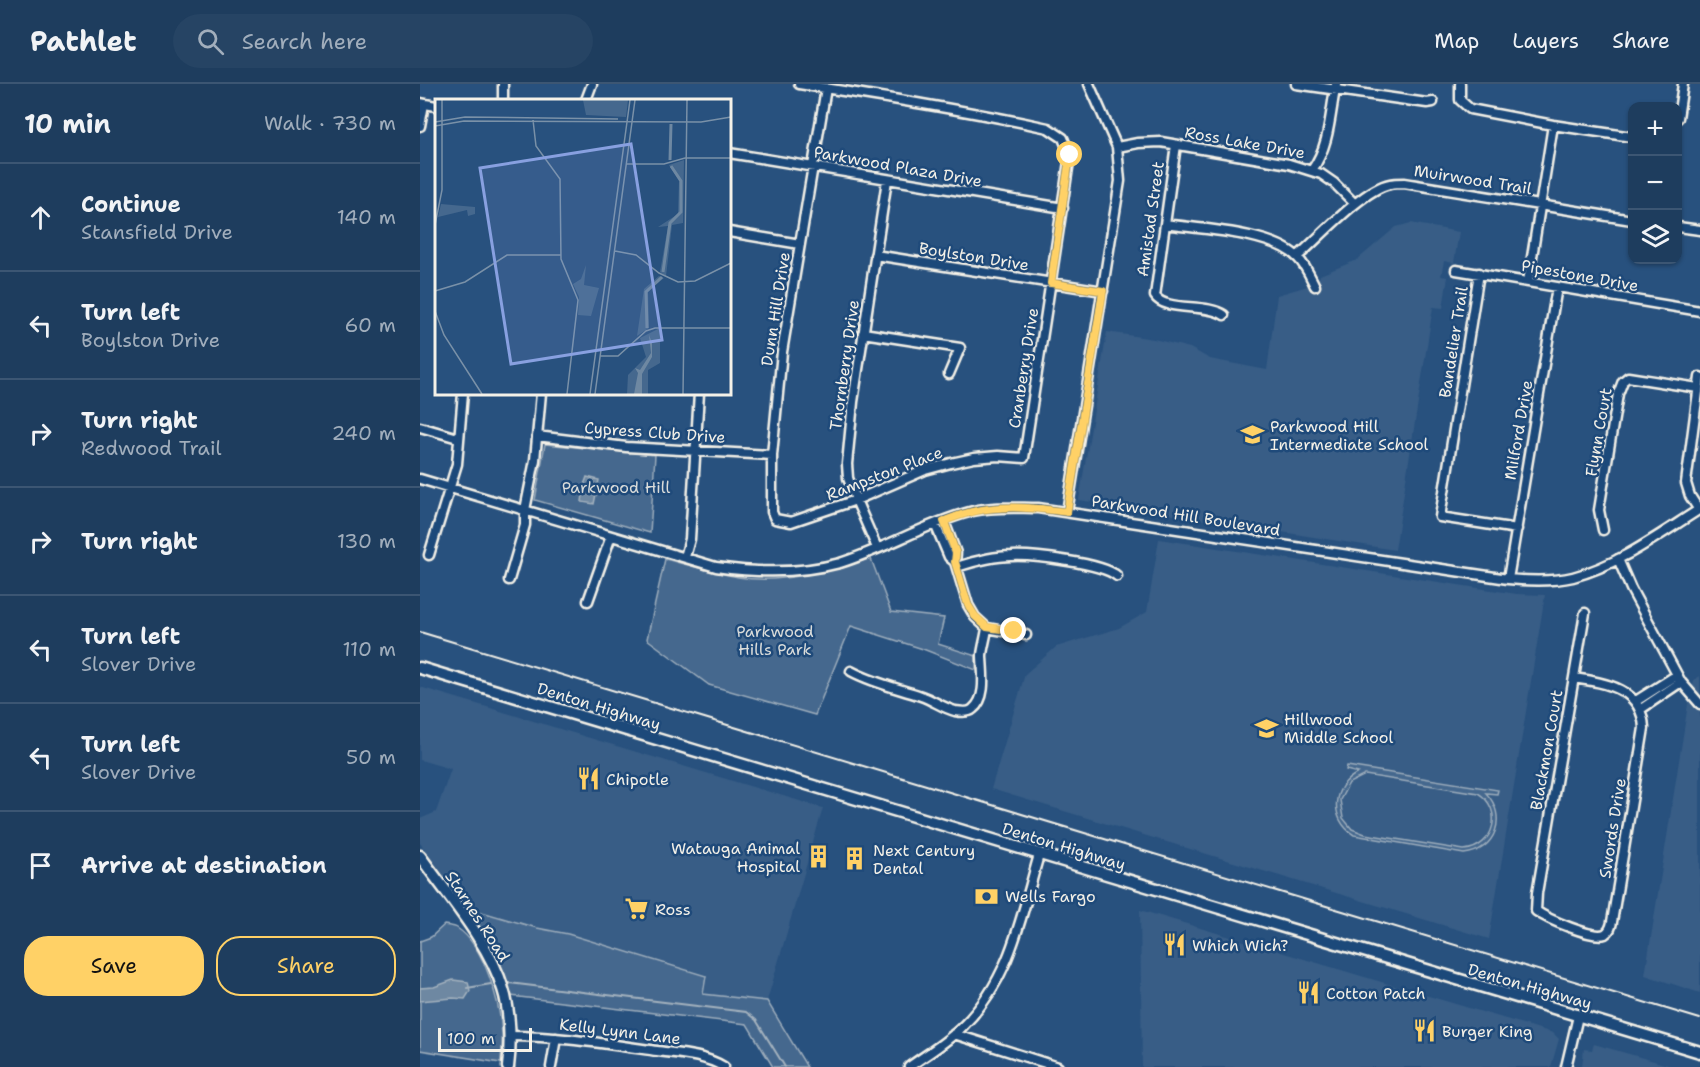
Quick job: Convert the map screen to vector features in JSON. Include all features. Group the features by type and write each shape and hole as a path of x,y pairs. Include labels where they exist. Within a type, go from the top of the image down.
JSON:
{"main road":[{"name":"Denton Highway","path":"420,668 1700,1052"},
{"name":"Starnes Road","path":"420,856 472,930 498,974 506,996 509,1036 508,1067"}],"street":[{"path":"502,99 503,84"},
{"path":"586,99 592,84"},
{"name":"Cranberry Drive","path":"799,84 1037,126 1056,132 1063,138 1070,155 1024,458"},
{"path":"1067,512 1118,196 1117,147 1107,120 1089,84"},
{"path":"1296,84 1335,87 1427,103 1433,102"},
{"path":"1460,84 1460,100 1476,110 1553,125 1628,135"},
{"path":"1680,102 1683,84"},
{"path":"1312,170 1325,141 1335,87"},
{"name":"Dunn Hill Drive","path":"791,522 775,519 772,512 772,455 782,352 826,88"},
{"path":"420,126 422,104"},
{"path":"1528,282 1553,125"},
{"name":"Ross Lake Drive","path":"1117,147 1149,142 1176,144 1289,164 1312,170 1334,183 1355,204"},
{"name":"Amistad Street","path":"1176,144 1155,291 1157,298 1163,303 1213,310 1224,315"},
{"name":"Parkwood Plaza Drive","path":"730,153 1063,208"},
{"name":"Thornberry Drive","path":"877,548 848,478 847,464 853,402 887,180"},
{"name":"Muirwood Trail","path":"1297,257 1355,204 1371,192 1389,184 1404,183 1628,219"},
{"path":"1165,224 1258,238 1287,249 1308,271 1315,286"},
{"path":"1682,228 1700,230"},
{"path":"730,231 800,244"},
{"name":"Boylston Drive","path":"875,255 1103,291"},
{"name":"Pipestone Drive","path":"1456,270 1700,311"},
{"name":"Bandelier Trail","path":"1479,273 1440,517 1517,529"},
{"name":"Milford Drive","path":"1508,579 1557,287"},
{"path":"863,333 960,348 949,374"},
{"name":"Flynn Court","path":"1603,530 1599,510 1618,394 1623,381 1628,377 1698,388"},
{"path":"1700,377 1686,483 1690,496 1700,509"},
{"path":"429,555 448,487 457,464 463,394"},
{"path":"509,580 525,525 525,510 534,471 541,394"},
{"path":"685,557 690,539 699,394"},
{"path":"420,427 458,438"},
{"name":"Cypress Club Drive","path":"537,436 626,447 772,455"},
{"name":"Rampston Place","path":"791,522 856,500 924,470 974,458 998,456 1024,458"},
{"name":"Parkwood Hill Boulevard","path":"420,479 716,567 736,570 800,570 840,562 940,522 975,511 1038,508 1508,579 1552,580 1572,577 1618,559 1700,509"},
{"path":"940,522 956,553 956,565 968,605 975,616 987,627 1026,635"},
{"path":"588,602 611,536"},
{"path":"956,565 1013,555 1066,561 1105,569 1117,576"},
{"path":"1618,559 1678,679 1700,704"},
{"name":"Blackmon Court","path":"1537,893 1585,613"},
{"path":"851,671 865,678 924,697 945,708 967,711 974,709 984,686 982,658 987,627"},
{"path":"1574,678 1601,682 1621,690 1638,705 1678,679"},
{"name":"Swords Drive","path":"1537,893 1536,911 1544,916 1593,934 1603,935 1610,930 1644,728 1638,705"},
{"path":"909,1067 965,1024 1005,967 1039,855"},
{"path":"1566,1067 1578,1016"},
{"path":"954,1034 1058,1067"},
{"name":"Kelly Lynn Lane","path":"509,1036 610,1043 706,1058 724,1067"},
{"path":"551,1067 556,1038"}],"shaded area":[{"name":"Parkwood Hill Intermediate School","path":"1411,223 1459,232 1454,263 1444,261 1441,276 1448,277 1443,308 1433,307 1395,550 1079,500 1107,332 1154,339 1190,348 1210,359 1267,370 1277,295 1318,283 1320,275 1357,260 1396,227"},
{"path":"587,477 599,480 594,504 582,502 583,494 581,493"},
{"name":"Hillwood Middle School","path":"1159,539 1517,594 1545,595 1489,939 991,789 1025,674 1056,647 1119,628 1147,612"},
{"path":"1700,676 1700,993 1645,975 1688,704 1694,680"},
{"path":"420,687 823,808 767,1001 703,994 706,975 568,934 537,928 475,910 470,911 420,843 420,819 436,812 451,769 420,760"},
{"path":"1140,910 1553,1033 1559,1039 1551,1067 1142,1067"},
{"path":"453,980 468,982 470,991 465,999 420,1001 420,988 434,987"},
{"path":"1594,1044 1675,1067 1582,1067 1584,1049 1592,1050"}],"green space":[{"name":"Parkwood Hill","path":"545,444 655,455 650,533 535,500"},
{"name":"Parkwood Hills Park","path":"870,556 891,612 944,618 938,644 976,656 976,670 923,649 851,626 815,715 709,685 647,639 665,559 729,575 771,579 805,575"},
{"path":"1347,766 1498,790 1497,794 1486,793 1493,802 1496,812 1495,831 1484,846 1464,854 1354,835 1340,820 1337,812 1336,803 1342,786 1358,773 1346,770","holes":["1365,775 1478,793 1491,808 1492,826 1483,842 1464,850 1365,834 1352,829 1343,818 1340,800 1349,783"]},
{"path":"475,910 537,928 568,934 706,976 703,994 767,1001 807,1067 773,1067 747,1024 511,996 489,941 470,911"},
{"path":"444,925 456,927 467,936 476,948 489,976 501,1022 501,1063 420,1050 420,941 431,937"}],"waterway":[{"path":"509,983 746,1012 756,1020 785,1067"},
{"path":"467,988 491,984"}],"railway":[{"path":"420,632 1700,1019"}],"place":[{"name":"Parkwood Hill Intermediate School","path":"1252,435"},
{"name":"Hillwood Middle School","path":"1266,728"},
{"name":"Chipotle","path":"588,779"},
{"name":"Watauga Animal Hospital","path":"818,857"},
{"name":"Next Century Dental","path":"855,859"},
{"name":"Wells Fargo","path":"987,896"},
{"name":"Ross","path":"637,909"},
{"name":"Which Wich?","path":"1174,945"},
{"name":"Cotton Patch","path":"1308,993"},
{"name":"Burger King","path":"1424,1031"}],"route":[{"path":"1014,631 987,627 975,616 968,605 955,562 956,553 944,521 975,511 1002,508 1038,508 1067,512 1103,291 1051,283 1070,155"}]}
